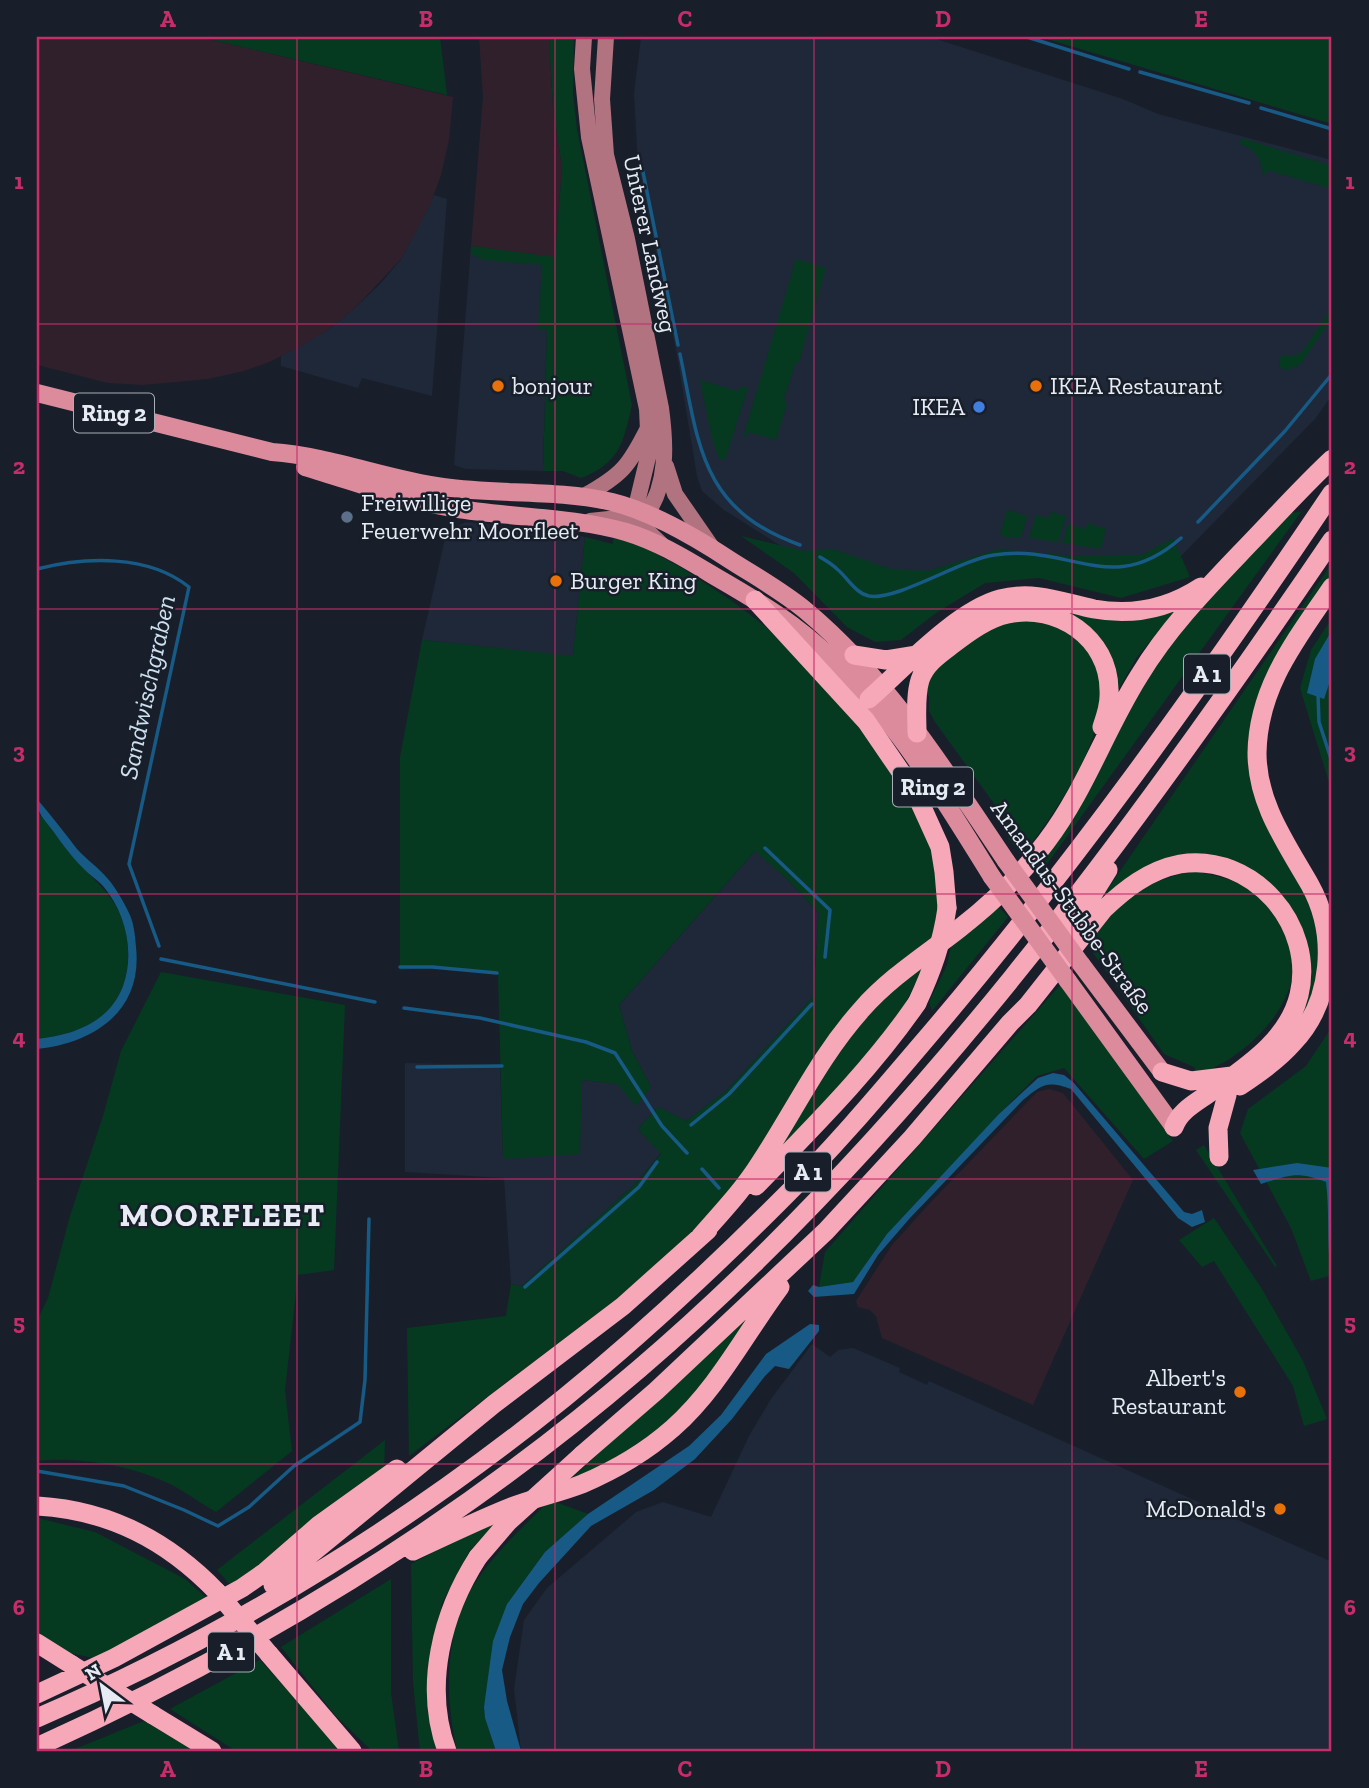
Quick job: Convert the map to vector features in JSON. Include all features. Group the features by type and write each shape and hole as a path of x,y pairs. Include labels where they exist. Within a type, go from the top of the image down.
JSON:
{"highway":[{"path":"700,1237 760,1164 813,1072 843,1030 886,985 964,925 1011,884 1047,841 1085,780 1121,707 1152,655 1222,572 1332,458"},
{"name":"A 1","path":"37,1718 87,1696 224,1626 411,1511 532,1423 631,1340 781,1200 890,1081 976,981 1043,896 1212,666 1332,493"},
{"name":"A 1","path":"37,1747 237,1649 355,1578 490,1487 579,1419 685,1328 758,1260 849,1168 947,1056 1037,944 1153,793 1332,540"},
{"path":"876,693 967,614 999,599 1028,594 1106,610 1146,610 1180,600 1222,572"},
{"path":"1174,1127 1190,1121 1275,1062 1295,1042 1309,1022 1326,976 1327,932 1320,908 1268,809 1259,777 1257,756 1261,714 1276,673 1332,587"},
{"path":"224,1626 494,1405 623,1306 700,1237 804,1137 862,1074 900,1028 916,1003 934,967 943,937 947,908 940,847 916,794 866,721 755,600"},
{"path":"917,733 920,679 937,657 987,621 1006,614 1022,611 1058,617 1071,623 1091,641 1107,671 1110,689 1108,709 1085,780"},
{"path":"854,655 886,660 918,654"},
{"path":"1010,1023 1021,999 1079,919 1153,793"},
{"path":"447,1751 438,1714 437,1688 439,1657 449,1614 478,1557 508,1522 656,1391 804,1254 912,1138 1010,1023 1028,1006 1103,910 1130,886 1154,873 1181,864 1217,865 1249,878 1271,896 1287,919 1301,959 1299,996 1282,1031 1267,1049 1184,1111 1174,1127"},
{"path":"1162,1072 1191,1081 1234,1076"},
{"path":"1219,1157 1218,1128 1227,1095"},
{"path":"355,1578 478,1521 614,1470 647,1449 698,1404 804,1254"},
{"path":"37,1694 114,1658 242,1588 353,1500 494,1405"},
{"path":"37,1506 74,1509 132,1528 151,1537 181,1558 217,1592 352,1751"},
{"path":"37,1643 212,1751"}],"main road":[{"name":"Unterer Landweg","path":"584,37 582,69 589,137 627,308 649,426 649,453 639,515"},
{"name":"Unterer Landweg","path":"606,37 602,99 606,155 627,239 661,408 664,460 658,494 639,515"},
{"name":"Ring 2","path":"37,393 272,452 300,454 409,481 454,489 584,496"},
{"path":"584,496 621,473 649,426"},
{"name":"Ring 2","path":"272,452 295,464 440,506 581,522 627,532 663,545 793,626 876,693"},
{"name":"Unterer Landweg","path":"664,460 675,494 712,548"},
{"name":"Amandus-Stubbe-Straße","path":"584,496 615,503 712,548 790,599 854,655 992,877 1174,1127"},
{"path":"581,522 639,515 643,527 663,545"},
{"name":"Amandus-Stubbe-Straße","path":"876,693 917,733 1006,861 1162,1072"}],"shaded area":[{"path":"37,37 200,37 453,97 449,140 441,175 430,205 402,258 355,308 328,330 269,362 208,379 143,385 108,383 37,365"},
{"path":"479,37 549,37 553,107 562,167 555,258 471,246 483,97"},
{"path":"641,37 930,37 1123,99 1158,114 1332,160 1332,395 1315,419 1182,555 1155,570 819,570 724,510 702,491 638,165 634,93"},
{"path":"434,195 447,199 432,396 362,378 358,388 281,366 281,356 328,330 381,283 402,258"},
{"path":"471,246 555,258 547,329 543,471 466,469 454,465"},
{"path":"466,522 571,533 585,537 573,657 422,640 445,539 452,528"},
{"path":"756,850 819,913 813,997 726,1091 686,1121 658,1107 638,1129 661,1153 635,1184 522,1286 511,1284 504,1178 405,1172 405,1063 500,1065 503,1158 582,1080 651,1087 632,1051 619,1005"},
{"path":"1049,1089 1063,1093 1133,1180 1033,1405 882,1338 876,1316 870,1310 858,1307 856,1301 892,1245 929,1204 1037,1092"},
{"path":"812,1344 830,1357 838,1350 853,1348 900,1368 899,1372 927,1385 929,1381 1332,1562 1332,1751 521,1751 514,1689 524,1620 547,1588 636,1512 663,1502 711,1517 749,1436 771,1399"}],"green space":[{"path":"200,37 440,37 447,95"},
{"path":"549,37 574,37 573,93 577,129 632,405 618,450 604,466 581,478 563,471 543,471 547,330 538,329 542,265 485,260 471,255 471,246 555,257 562,167 553,107"},
{"path":"1040,37 1332,37 1332,124"},
{"path":"1241,138 1332,166 1332,189 1267,170 1265,176 1263,175 1257,156 1240,144"},
{"path":"796,259 826,268 799,362 795,364 784,399 787,404 776,440 749,432 746,438 744,434"},
{"path":"1332,307 1332,318 1300,365 1288,370 1279,368 1281,355 1295,356 1303,351"},
{"path":"700,380 738,391 741,386 748,388 725,460 719,459 712,438"},
{"path":"1007,510 1027,516 1021,538 1007,538 1000,534"},
{"path":"1051,512 1066,516 1058,542 1029,538 1036,515 1049,518"},
{"path":"1301,512 1042,871 1033,866 1157,660 1202,604 1286,513"},
{"path":"1088,523 1106,529 1101,549 1062,543 1068,524 1085,529"},
{"path":"613,536 643,547 682,568 732,601 766,627 851,713 918,809 939,874 936,936 891,969 738,1186 622,1295 409,1456 407,1328 506,1316 511,1284 522,1286 635,1184 661,1154 638,1129 658,1107 686,1121 726,1091 813,997 819,913 787,879 755,851 619,1005 632,1051 651,1087 636,1106 617,1084 582,1080 580,1154 503,1159 498,974 431,968 400,970 400,757 422,640 573,656 585,537 613,544"},
{"path":"741,536 804,551 833,549 891,569 928,571 999,549 1072,556 1142,555 1173,538 1190,577 1121,598 1039,578 985,583 936,613 901,640 875,642 847,627 794,573"},
{"path":"1332,563 1332,578 1252,747 1322,942 1314,1000 1293,1028 1296,917 1204,858 1094,909"},
{"path":"1032,600 1179,606 1137,657 1114,697 1109,665"},
{"path":"1024,616 1054,622 1070,629 1091,653 1100,682 1099,712 1090,744 1076,776 1022,856 1008,838 1003,816 935,722 929,711 929,697 923,689 928,674 965,643 1002,620"},
{"path":"1332,618 1332,792 1300,688 1311,650"},
{"path":"37,812 115,904 124,925 128,955 122,987 107,1012 96,1021 69,1033 37,1039"},
{"path":"1191,870 1234,881 1260,896 1283,930 1293,963 1290,986 1273,1019 1245,1048 1213,1068 1197,1074 1194,1067 1164,1054 1087,944 1094,931 1139,888"},
{"path":"996,904 1008,917 932,1011 929,1002 947,965 952,941"},
{"path":"927,959 904,1006 862,1062 769,1164 853,1025"},
{"path":"161,972 345,1005 334,1270 298,1275 285,1390 292,1451 216,1512 174,1486 125,1468 89,1461 37,1461 37,1321 48,1298 70,1216 121,1051"},
{"path":"1061,984 1173,1141 1144,1159 1064,1068 1037,1076 999,1114 853,1282 819,1287 825,1252"},
{"path":"1332,1027 1332,1275 1311,1281 1291,1228 1240,1133 1248,1109 1306,1066"},
{"path":"1204,1145 1277,1266 1275,1267 1196,1150"},
{"path":"1214,1218 1262,1289 1303,1361 1327,1419 1304,1426 1293,1386 1214,1261 1202,1267 1179,1240"},
{"path":"746,1318 748,1322 694,1397 662,1427 605,1466 573,1477"},
{"path":"385,1440 384,1470 233,1588 217,1570"},
{"path":"550,1500 588,1514 545,1552 507,1604 484,1707 496,1751 457,1751 450,1709 449,1682 456,1620 474,1584 485,1569"},
{"path":"37,1518 95,1532 185,1579 208,1599 98,1659 65,1652 37,1633"},
{"path":"495,1523 469,1552 442,1603 434,1642 440,1751 420,1751 413,1682 411,1564 487,1524"},
{"path":"391,1579 391,1693 399,1751 372,1751 335,1715 281,1647"},
{"path":"260,1660 342,1751 236,1751 170,1709"},
{"path":"144,1721 194,1751 70,1751"}],"water":[{"path":"1332,630 1332,675 1324,699 1307,693 1315,659"},
{"path":"37,799 77,849 114,886 122,899 134,929 136,970 132,989 123,1006 110,1020 77,1040 37,1049 37,1039 64,1034 88,1025 109,1009 117,999 127,973 128,947 118,908 101,884 65,847 42,816"},
{"path":"1053,1073 1064,1075 1073,1082 1184,1212 1192,1214 1202,1210 1205,1222 1192,1227 1178,1218 1071,1089 1050,1085 1040,1088 1023,1100 910,1218 878,1255 854,1294 814,1297 808,1291 813,1285 819,1287 853,1282 887,1234 999,1114 1038,1078"},
{"path":"1297,1163 1332,1168 1332,1280 1326,1182 1307,1176 1294,1176 1261,1184 1253,1170"},
{"path":"810,1324 819,1325 819,1331 789,1369 775,1366 695,1459 654,1490 591,1526 523,1604 510,1637 502,1670 507,1701 521,1751 496,1751 484,1707 493,1641 507,1604 545,1552 588,1514 689,1446 721,1415 766,1354"}],"waterway":[{"path":"1027,37 1129,69"},
{"path":"1140,72 1249,103"},
{"path":"1261,108 1332,129"},
{"path":"642,167 678,345"},
{"path":"680,354 700,445 723,493 742,513 767,530 800,545"},
{"path":"1198,522 1285,431 1332,374"},
{"path":"820,557 835,567 860,592 869,596 881,596 912,587 964,564 994,555 1021,553 1112,567 1133,565 1156,556 1181,538"},
{"name":"Sandwischgraben","path":"37,569 75,562 116,561 155,569 173,576 189,587 129,864 159,946"},
{"path":"1318,695 1319,722 1332,762"},
{"path":"765,848 830,910 825,957"},
{"path":"161,959 375,1002"},
{"path":"400,967 497,973"},
{"path":"691,1125 729,1094 812,1004"},
{"path":"404,1008 480,1018 586,1042 615,1053 662,1126 687,1153"},
{"path":"417,1067 502,1066"},
{"path":"525,1287 639,1187 657,1162"},
{"path":"702,1169 719,1188"},
{"path":"37,1471 124,1486 218,1526 249,1507 294,1466 360,1422 365,1380 369,1219"}],"place":[{"name":"bonjour","path":"498,386"},
{"name":"IKEA Restaurant","path":"1036,386"},
{"name":"IKEA","path":"979,407"},
{"name":"Freiwillige Feuerwehr Moorfleet","path":"347,517"},
{"name":"Burger King","path":"556,581"},
{"name":"Albert's Restaurant","path":"1240,1392"},
{"name":"McDonald's","path":"1280,1509"}],"district":[{"name":"MOORFLEET","path":"223,1215"}]}
